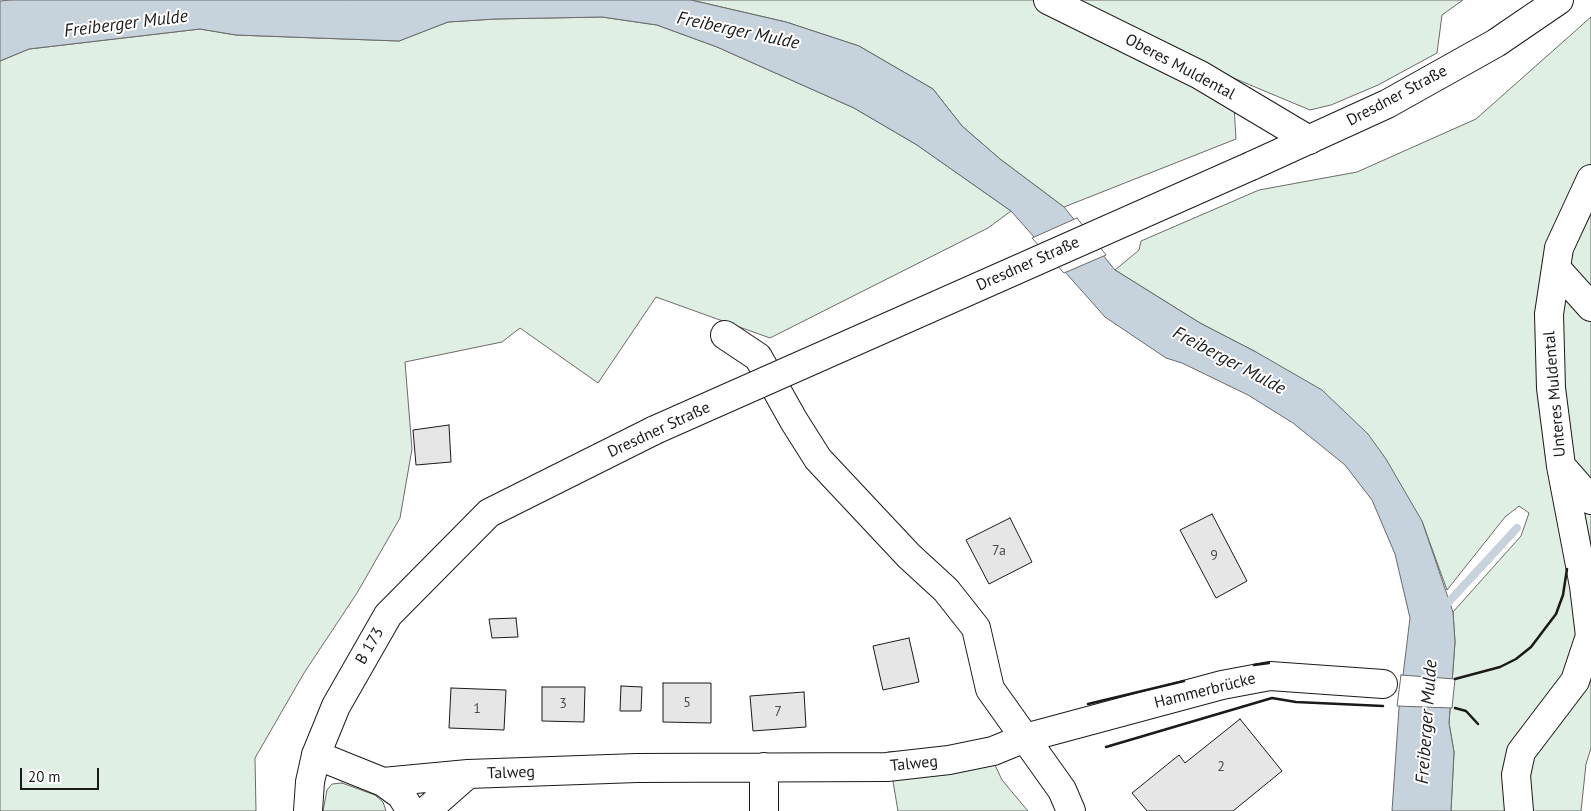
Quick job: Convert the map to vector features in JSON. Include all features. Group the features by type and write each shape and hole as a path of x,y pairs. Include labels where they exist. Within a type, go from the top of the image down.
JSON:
{"street":[{"name":"Oberes Muldental","path":"1048,0 1200,75 1309,140"},
{"name":"Dresdner Straße","path":"489,513 655,430 1251,166 1395,99 1496,43 1559,0"},
{"name":"Unteres Muldental","path":"1519,811 1516,775 1521,752 1575,681 1590,636 1584,586 1561,466 1551,388 1548,314 1559,248 1591,179"},
{"path":"1556,268 1591,307"},
{"path":"725,335 758,357 818,459 909,556 946,590 976,628 990,689 1062,790 1071,811"},
{"name":"Unteres Muldental","path":"1561,466 1591,500"},
{"name":"B 173","path":"308,811 310,782 316,756 336,706 388,614 489,513"},
{"name":"Hammerbrücke","path":"1059,729 1222,685 1270,676 1383,684"},
{"name":"Talweg","path":"316,756 383,782 468,774 637,768 887,767 940,761 993,751 1025,738 1059,729"},
{"path":"764,767 764,811"},
{"name":"Talweg","path":"426,811 468,774"},
{"path":"383,782 401,795 411,811"}],"green space":[{"path":"691,0 1463,0 1442,15 1437,53 1378,85 1331,105 1310,110 1212,69 1234,106 1236,139 1064,207 1000,159 962,126 933,89 859,46 786,22"},
{"path":"602,17 657,25 717,47 854,108 917,145 1011,211 988,228 770,338 656,297 598,383 520,328 502,342 405,362 412,449 400,518 357,593 304,673 255,758 256,811 0,811 0,61 29,49 200,29 236,35 399,41 448,22"},
{"path":"1591,17 1591,748 1586,764 1581,811 1451,811 1454,752 1449,723 1455,642 1453,612 1521,536 1529,513 1519,506 1505,517 1447,590 1422,521 1256,352 1200,323 1115,270 1139,250 1141,241 1259,190 1357,172 1476,119"},
{"path":"986,746 1002,780 1028,811 898,811 888,752"},
{"path":"342,783 375,795 383,802 386,811 323,811 327,790 332,784"}],"water":[{"name":"Freiberger Mulde","path":"691,0 786,22 859,46 933,89 962,126 1000,159 1064,207 1115,270 1200,323 1256,352 1322,390 1368,434 1386,459 1422,521 1453,612 1455,642 1449,723 1454,752 1451,811 1392,811 1399,708 1410,618 1395,554 1372,500 1345,465 1293,423 1248,395 1182,363 1166,358 1105,317 1011,211 917,145 854,108 717,47 657,25 602,17 448,22 399,41 236,35 200,29 29,49 0,61 0,1"}],"pier":[{"path":"1077,218 1106,255 1064,273 1032,238"},
{"path":"1401,675 1455,679 1452,708 1397,706"}],"building":[{"path":"449,425 451,462 416,465 413,430"},
{"path":"1212,514 1247,581 1216,598 1180,530"},
{"path":"1010,518 1032,562 989,584 966,540"},
{"path":"516,618 518,637 492,638 489,619"},
{"path":"909,638 919,682 883,690 873,646"},
{"path":"663,683 711,683 711,723 663,722"},
{"path":"621,686 642,687 641,711 620,711"},
{"path":"542,687 585,687 584,722 542,721"},
{"path":"451,688 506,690 504,730 449,728"},
{"path":"804,692 806,727 753,731 750,696"},
{"path":"1240,719 1282,771 1233,811 1147,811 1132,793 1179,755 1185,763"}],"waterway":[{"path":"1444,607 1517,528"}],"wall":[{"path":"1455,679 1500,667 1516,659 1531,647 1556,614 1563,595 1567,569"},
{"path":"1254,665 1269,663"},
{"path":"1088,704 1184,681"},
{"path":"1106,747 1272,698 1296,702 1383,706"},
{"path":"1455,708 1466,711 1478,724"}]}
